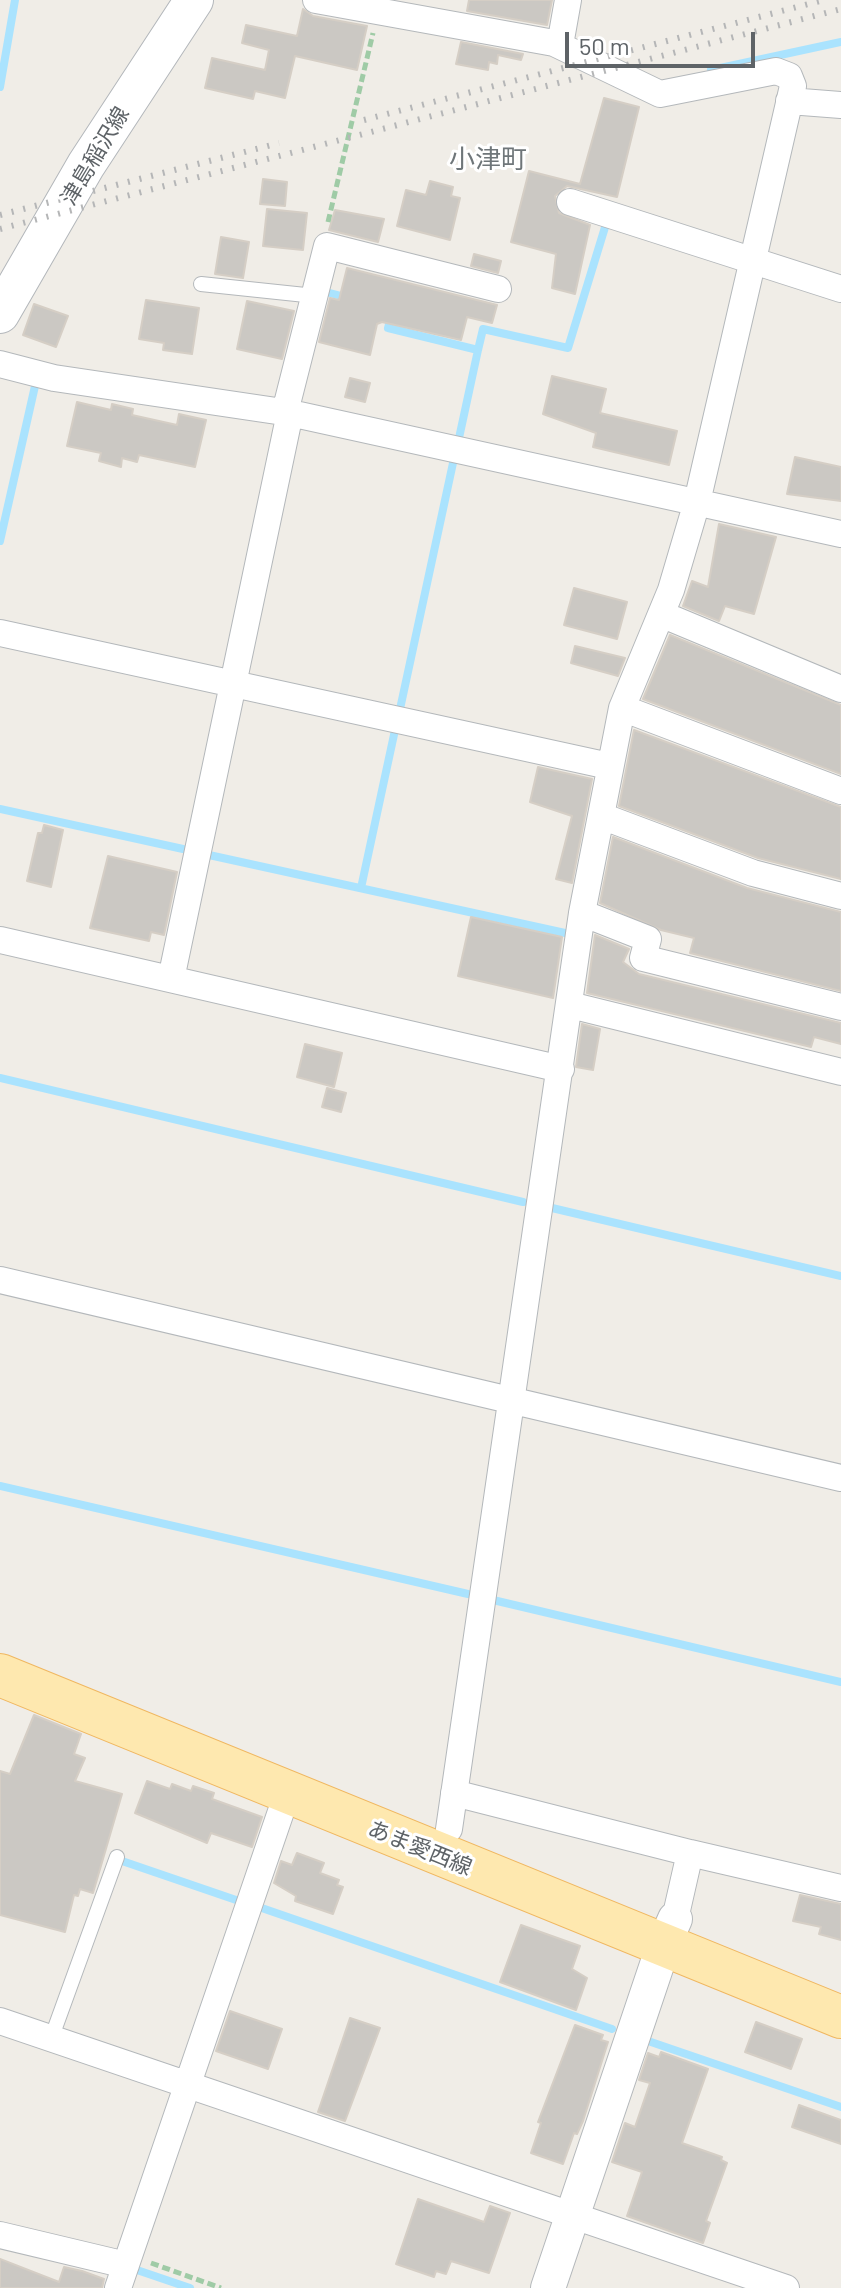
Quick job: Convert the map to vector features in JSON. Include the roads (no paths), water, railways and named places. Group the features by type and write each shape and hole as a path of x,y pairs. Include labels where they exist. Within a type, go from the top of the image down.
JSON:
{"main road":[{"name":"津島稲沢線","path":"0,314 86,165 194,0"},
{"name":"あま愛西線","path":"0,1646 452,1811 669,1932 841,2017"},
{"name":"あま愛西線","path":"0,1675 287,1794 669,1932 841,1986"}],"street":[{"path":"316,0 378,14 560,45 660,94 776,71 789,76 793,86 697,502 661,614 622,708 609,766 604,817 582,913 452,1811 690,1853 841,1888"},
{"path":"560,45 568,0"},
{"path":"789,101 841,105"},
{"path":"570,202 841,289"},
{"path":"171,979 235,684 288,413 327,246 498,289"},
{"path":"0,364 54,378 288,413 841,534"},
{"path":"661,614 841,689"},
{"path":"0,633 609,766"},
{"path":"622,708 841,791"},
{"path":"604,817 753,873 841,896"},
{"path":"582,913 648,939 643,958 841,1007"},
{"path":"0,940 561,1069"},
{"path":"570,1005 841,1072"},
{"path":"0,1280 841,1478"},
{"path":"0,2235 124,2269 287,1794"},
{"path":"548,2288 669,1932 690,1853"},
{"path":"0,2021 786,2288"}],"lane":[{"path":"201,284 315,296"},
{"path":"51,2039 117,1857"}],"waterway":[{"path":"0,87 15,0"},
{"path":"711,70 841,42"},
{"path":"478,350 483,329 568,348 606,224"},
{"path":"326,292 349,298"},
{"path":"392,313 388,328 478,350 459,438"},
{"path":"0,541 35,386"},
{"path":"400,709 453,463"},
{"path":"361,888 395,730"},
{"path":"0,809 183,849"},
{"path":"209,855 565,933"},
{"path":"0,1078 523,1202"},
{"path":"552,1208 841,1276"},
{"path":"0,1486 468,1594"},
{"path":"493,1600 841,1682"},
{"path":"122,1861 239,1901"},
{"path":"256,1906 612,2029"},
{"path":"651,2042 841,2107"},
{"path":"134,2269 190,2288"}],"railway":[{"path":"364,120 824,0"},
{"path":"0,229 841,9"},
{"path":"0,215 279,143"}],"district":[{"name":"小津町","path":"488,159"}]}
